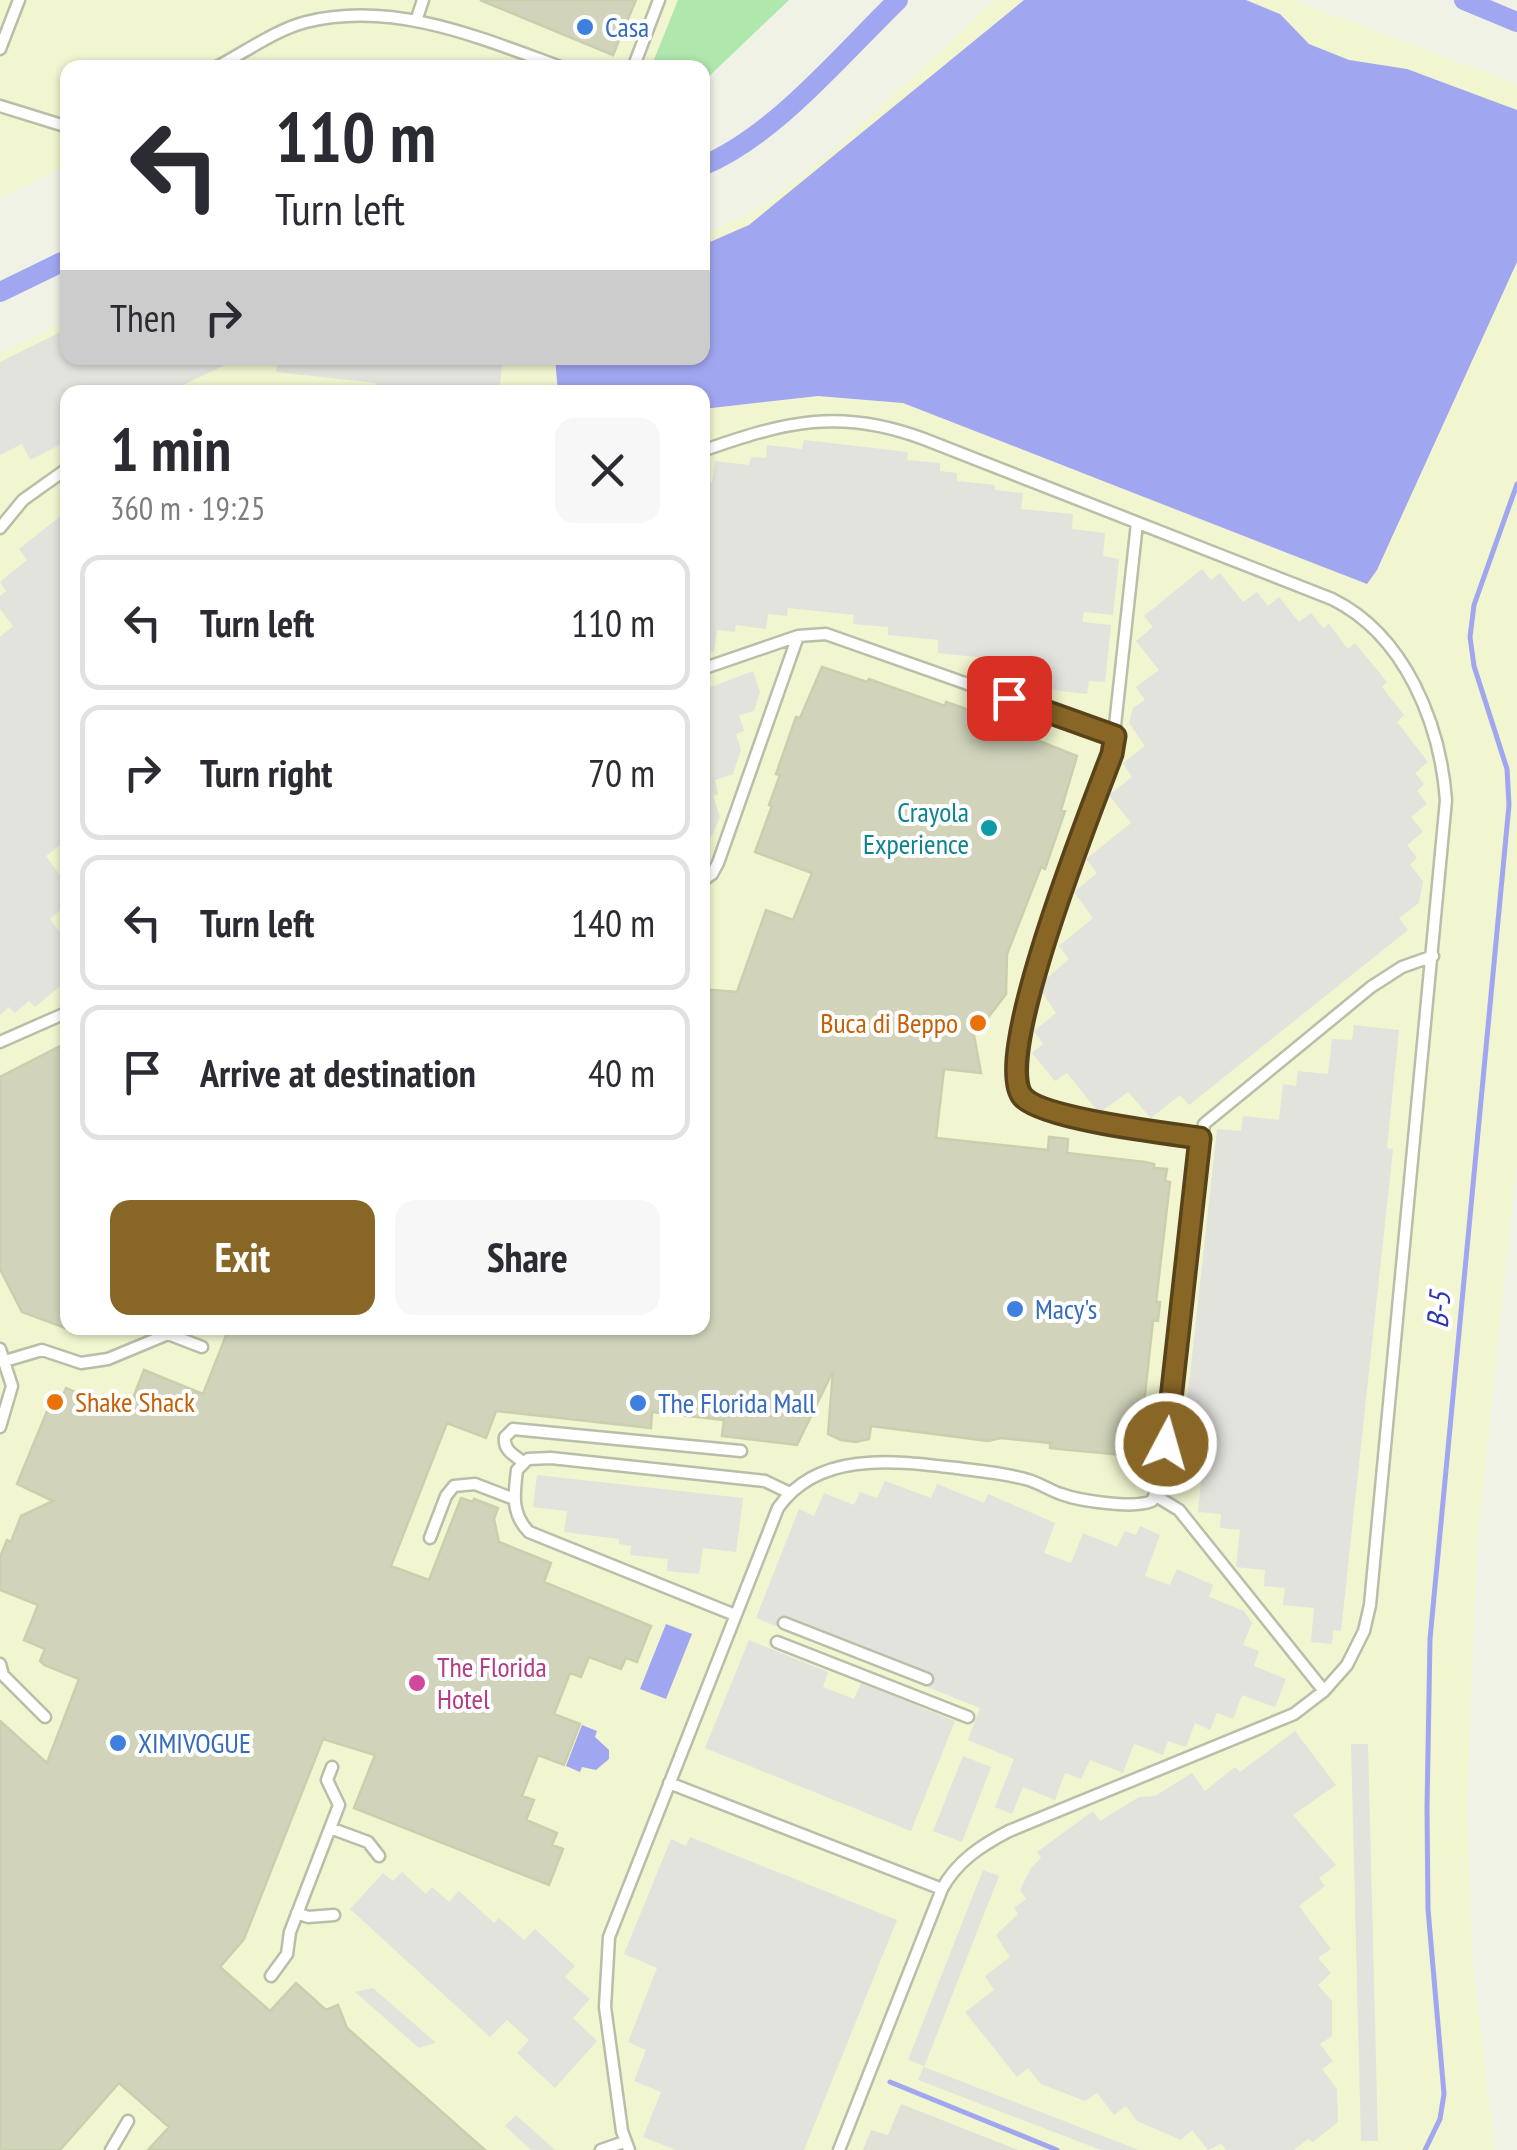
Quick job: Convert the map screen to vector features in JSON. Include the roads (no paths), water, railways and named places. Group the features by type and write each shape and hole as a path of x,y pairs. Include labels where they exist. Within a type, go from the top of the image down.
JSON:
{"lane":[{"path":"0,49 20,0"},
{"path":"416,21 423,0"},
{"path":"636,60 660,0"},
{"path":"230,60 303,22 353,16 416,21 460,30 541,60"},
{"path":"0,106 60,125"},
{"path":"710,448 794,422 834,419 874,423 911,434 1332,599 1364,617 1393,648 1435,736 1445,782 1446,826 1370,1605 1354,1654 1324,1690 1284,1719 994,1839 960,1864 942,1889 839,2150"},
{"path":"0,528 23,500 60,474"},
{"path":"1138,524 1112,754 1027,996 1017,1050 1016,1084 1024,1098 1047,1111 1200,1138"},
{"path":"710,666 798,636 826,634 1115,736"},
{"path":"710,876 718,863 798,636"},
{"path":"601,2150 626,2146 606,2007 608,1937 774,1517 790,1493 835,1469 886,1461 1015,1476 1089,1500 1142,1504 1156,1496 1162,1478 1200,1138 1208,1119 1371,987 1402,967 1433,956"},
{"path":"0,1042 60,1016"},
{"path":"5,1361 42,1350 81,1363 108,1359 166,1335"},
{"path":"171,1335 202,1347"},
{"path":"0,1348 12,1379 12,1394 0,1427"},
{"path":"523,1462 504,1442 513,1430 741,1451"},
{"path":"588,1462 590,1436"},
{"path":"690,1473 693,1446"},
{"path":"735,1615 536,1536 520,1522 514,1499 517,1470 523,1462 541,1458 764,1481 790,1493"},
{"path":"430,1538 446,1496 460,1483 475,1484 514,1499"},
{"path":"1156,1496 1174,1506 1187,1520 1324,1690"},
{"path":"784,1624 928,1680"},
{"path":"776,1642 968,1717"},
{"path":"0,1664 3,1675 45,1717"},
{"path":"270,1976 287,1954 290,1932 339,1806 336,1794 328,1786 332,1767"},
{"path":"669,1783 942,1889"},
{"path":"330,1828 368,1842 379,1856"},
{"path":"297,1913 334,1915"},
{"path":"111,2150 128,2121"}],"water":[{"path":"1024,0 1246,0 1280,14 1309,44 1349,60 1407,69 1517,110 1517,262 1377,570 1367,584 903,403 818,396 710,408 710,385 557,385 556,365 710,365 710,242 749,225"},
{"path":"666,1624 692,1634 666,1699 640,1689"},
{"path":"582,1725 597,1731 595,1737 609,1750 609,1759 596,1770 582,1767 580,1772 566,1766"}],"waterway":[{"path":"710,162 781,115 898,0"},
{"path":"1464,0 1517,22"},
{"path":"0,292 60,263"},
{"name":"B-5","path":"1425,2150 1440,2119 1444,2094 1428,1909 1430,1639 1509,805 1507,769 1474,666 1470,637 1474,605 1517,484"},
{"path":"890,2082 1057,2150"}],"place":[{"name":"Casa","path":"585,27"},
{"name":"Crayola Experience","path":"989,828"},
{"name":"Buca di Beppo","path":"978,1023"},
{"name":"Macy's","path":"1015,1309"},
{"name":"Shake Shack","path":"55,1402"},
{"name":"The Florida Mall","path":"638,1403"},
{"name":"The Florida Hotel","path":"417,1683"},
{"name":"XIMIVOGUE","path":"118,1743"}]}
